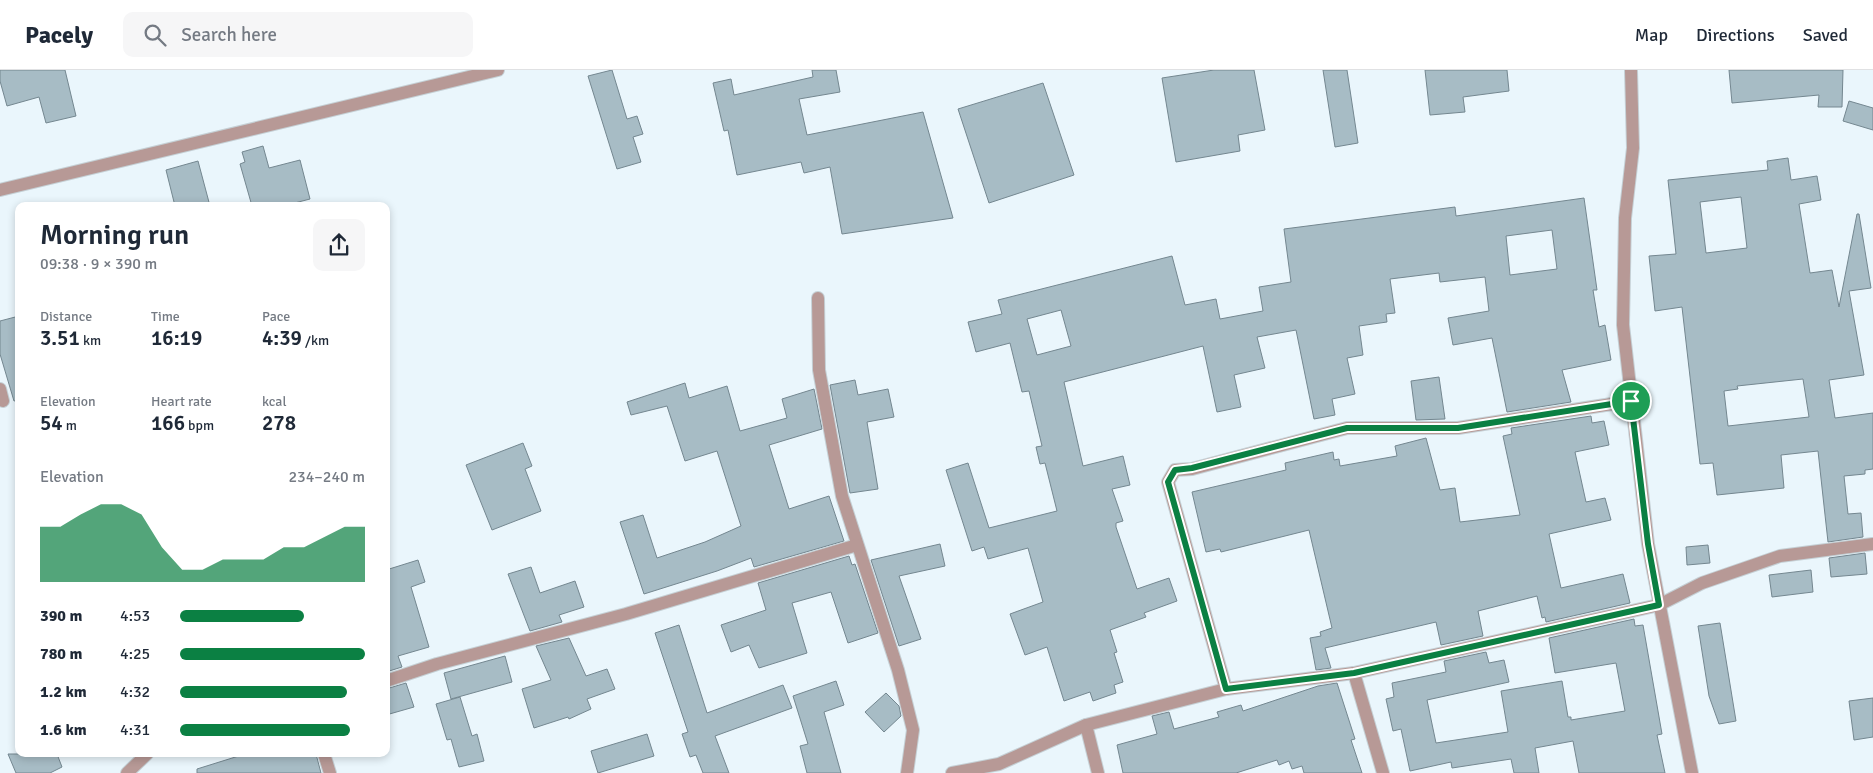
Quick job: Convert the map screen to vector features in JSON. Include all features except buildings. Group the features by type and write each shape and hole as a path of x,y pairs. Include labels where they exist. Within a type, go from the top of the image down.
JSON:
{"street":[{"path":"0,190 498,70"},
{"path":"1631,70 1632,148 1625,218 1623,325 1648,544 1692,773"},
{"path":"818,298 819,370 842,496 898,670 913,730 907,773"},
{"path":"1226,689 1168,482 1175,470 1192,468 1347,428 1458,428 1631,401"},
{"path":"952,773 999,764 1086,725 1226,689 1354,673 1659,605 1702,584 1780,556 1873,544"},
{"path":"390,680 437,664 626,614 858,545"},
{"path":"1354,673 1383,773"},
{"path":"1086,725 1098,773"},
{"path":"127,773 144,757"},
{"path":"325,757 330,773"}],"route":[{"path":"1631,401 1648,544 1659,605 1354,673 1226,689 1168,482 1175,470 1192,468 1347,428 1458,428 1631,401"}]}
